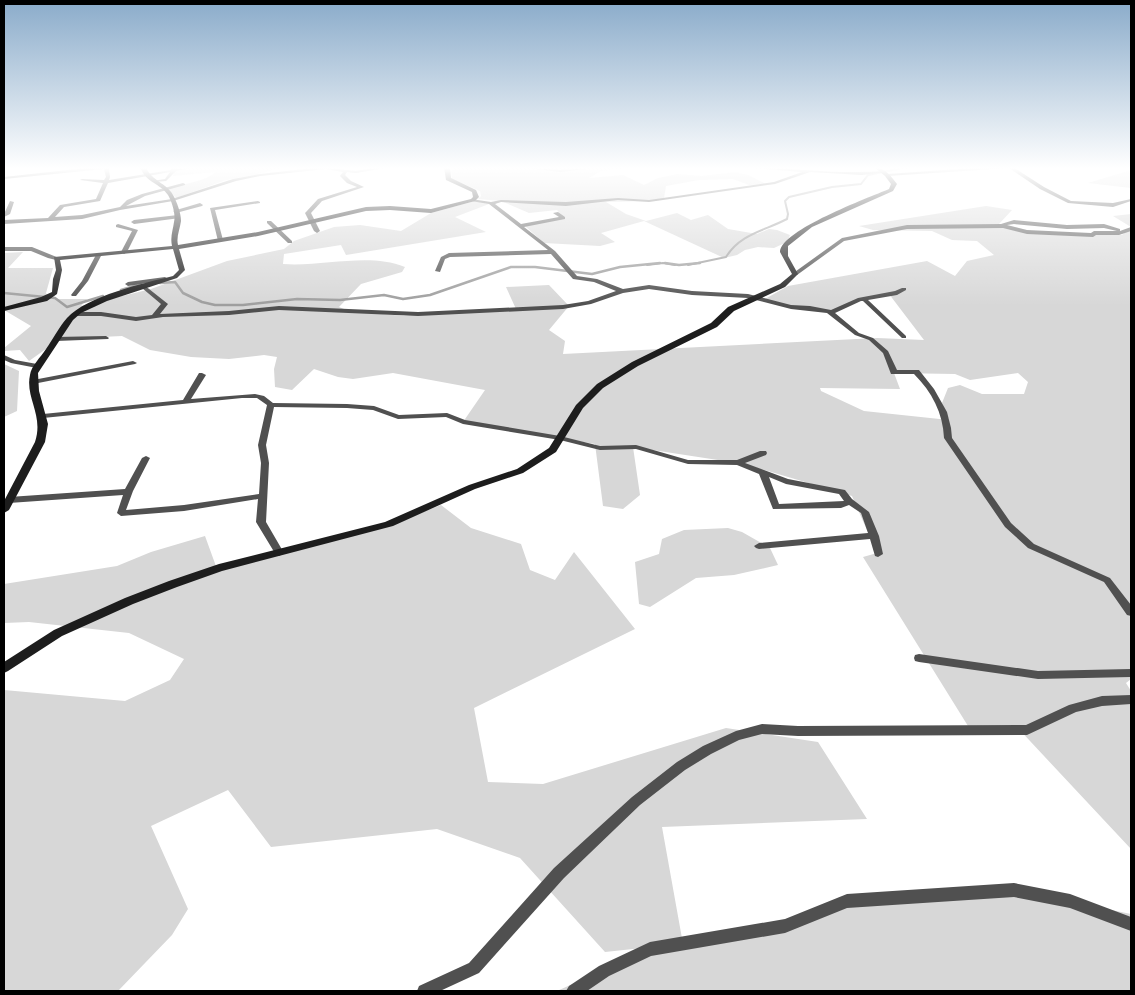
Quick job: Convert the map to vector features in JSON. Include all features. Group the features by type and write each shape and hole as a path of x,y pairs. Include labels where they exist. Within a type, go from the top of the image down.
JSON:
{"street":[{"path":"50,219 55,213"},
{"path":"4,222 82,217 97,213"},
{"path":"212,213 220,240"},
{"path":"308,213 310,221 318,231"},
{"path":"4,249 32,249 56,258 176,247 276,230 347,213"},
{"path":"504,213 554,252 574,278 595,280 622,291"},
{"path":"520,226 563,218 557,213"},
{"path":"795,274 783,253 786,244 810,226 838,213"},
{"path":"128,284 175,277 182,270 174,240 177,214 134,222"},
{"path":"269,222 290,242"},
{"path":"4,668 58,633 129,601 219,568 389,524 472,487 520,470 552,450 579,407 600,386 636,364 714,325 722,315 731,309 787,284 795,274 842,240 868,233 932,225 1003,226 1032,233 1092,235 1094,233 1123,232 1131,229"},
{"path":"118,226 135,230 124,252"},
{"path":"438,272 443,258 449,255 554,252"},
{"path":"74,295 85,281 99,254"},
{"path":"4,309 44,299 54,294 59,270 56,258"},
{"path":"4,510 45,430 33,382 37,366 75,314 99,302 162,280"},
{"path":"146,286 165,304 154,316"},
{"path":"75,314 101,314 136,319 154,316 229,313 278,308 312,308 396,315 563,307 589,303 622,291 649,287 756,298 791,308 822,309 832,312 857,334 871,339 886,352 894,372 916,372 920,376 944,410 948,421 948,438 1008,525 1031,546 1107,580 1131,612"},
{"path":"832,312 860,299 897,293 904,289"},
{"path":"860,299 865,300 904,337"},
{"path":"56,339 106,338"},
{"path":"4,357 13,362 37,366"},
{"path":"33,382 133,362"},
{"path":"185,402 202,375"},
{"path":"43,416 257,395 266,399 271,405 374,408 398,417 447,415 456,420 482,426 560,438 600,448 636,447 688,462 738,463 786,481 842,492 851,502 865,512 874,536 878,554"},
{"path":"271,405 262,445 265,462 261,522 279,553"},
{"path":"738,463 763,453"},
{"path":"146,458 127,492 121,513 184,508 263,496"},
{"path":"762,471 776,507 841,505 851,502"},
{"path":"9,500 127,492"},
{"path":"759,546 874,536"},
{"path":"919,658 1038,675 1131,673"},
{"path":"424,991 474,968 558,873 636,801 681,766 707,750 736,736 762,730 1027,730 1073,708 1102,701 1131,700"},
{"path":"574,991 604,971 650,949 785,926 847,901 1014,890 1070,901 1131,924"}],"shaded area":[{"path":"430,213 464,213 455,217 486,232 346,255 341,245 284,254 283,264 361,260 391,263 405,267 402,272 361,284 339,307 349,311 404,316 516,309 506,287 549,285 569,306 549,330 565,341 563,354 877,338 924,340 889,294 862,299 832,312 791,307 765,299 788,286 927,261 955,276 967,261 994,255 977,241 952,240 932,231 873,230 859,226 939,213 1009,213 999,224 1032,233 1122,235 1131,227 1131,679 1126,683 1131,691 1131,849 1015,725 968,726 863,557 877,553 852,496 744,464 633,447 640,495 623,509 603,506 595,444 463,422 485,390 393,373 353,379 338,377 314,369 292,390 275,387 274,369 277,357 264,355 229,359 191,357 150,350 122,336 60,339 29,361 20,350 4,351 4,348 31,326 4,310 4,253 23,252 8,268 53,268 46,293 49,299 87,299 81,306 151,289 227,261 284,249 294,241 334,227 360,225 401,231","holes":["894,373 955,374 970,380 1018,373 1028,382 1024,394 982,394 960,385 948,388 942,403 949,420 864,411 821,391 820,388 900,389"]},
{"path":"560,213 625,213 646,221 675,213 691,220 708,215 728,229 757,234 769,229 790,235 787,242 774,248 758,247 724,258 644,221 601,233 615,242 600,246 544,243 525,226 564,218"},
{"path":"1131,214 1131,227 1113,216"},
{"path":"4,364 19,371 17,411 4,417"},
{"path":"441,505 471,528 521,544 530,570 555,580 574,552 635,629 474,708 488,782 543,784 726,728 818,742 867,819 662,827 683,944 855,904 1014,890 1131,914 1131,991 557,991 639,954 680,944 605,952 520,858 437,829 271,847 228,790 151,826 188,909 172,935 118,991 4,991 4,690 125,701 170,680 184,659 129,633 29,622 4,623 4,584 117,566 151,552 205,536 217,569 410,517"},
{"path":"728,528 742,532 770,548 778,565 734,575 696,578 650,607 639,604 635,562 659,554 662,539 684,530"}],"waterway":[{"path":"695,263 726,257 745,238 787,219 788,213"},
{"path":"160,283 175,282 183,293 202,302 215,305 243,305 297,299 340,300 384,295 403,299 430,295 511,267 535,267 592,274 620,267 660,263"},
{"path":"647,265 663,263 675,265"},
{"path":"665,263 679,265 695,263"},
{"path":"688,265 695,263"},
{"path":"695,263 700,263"},
{"path":"121,290 141,284"},
{"path":"4,293 55,298 67,307 103,296"}]}
